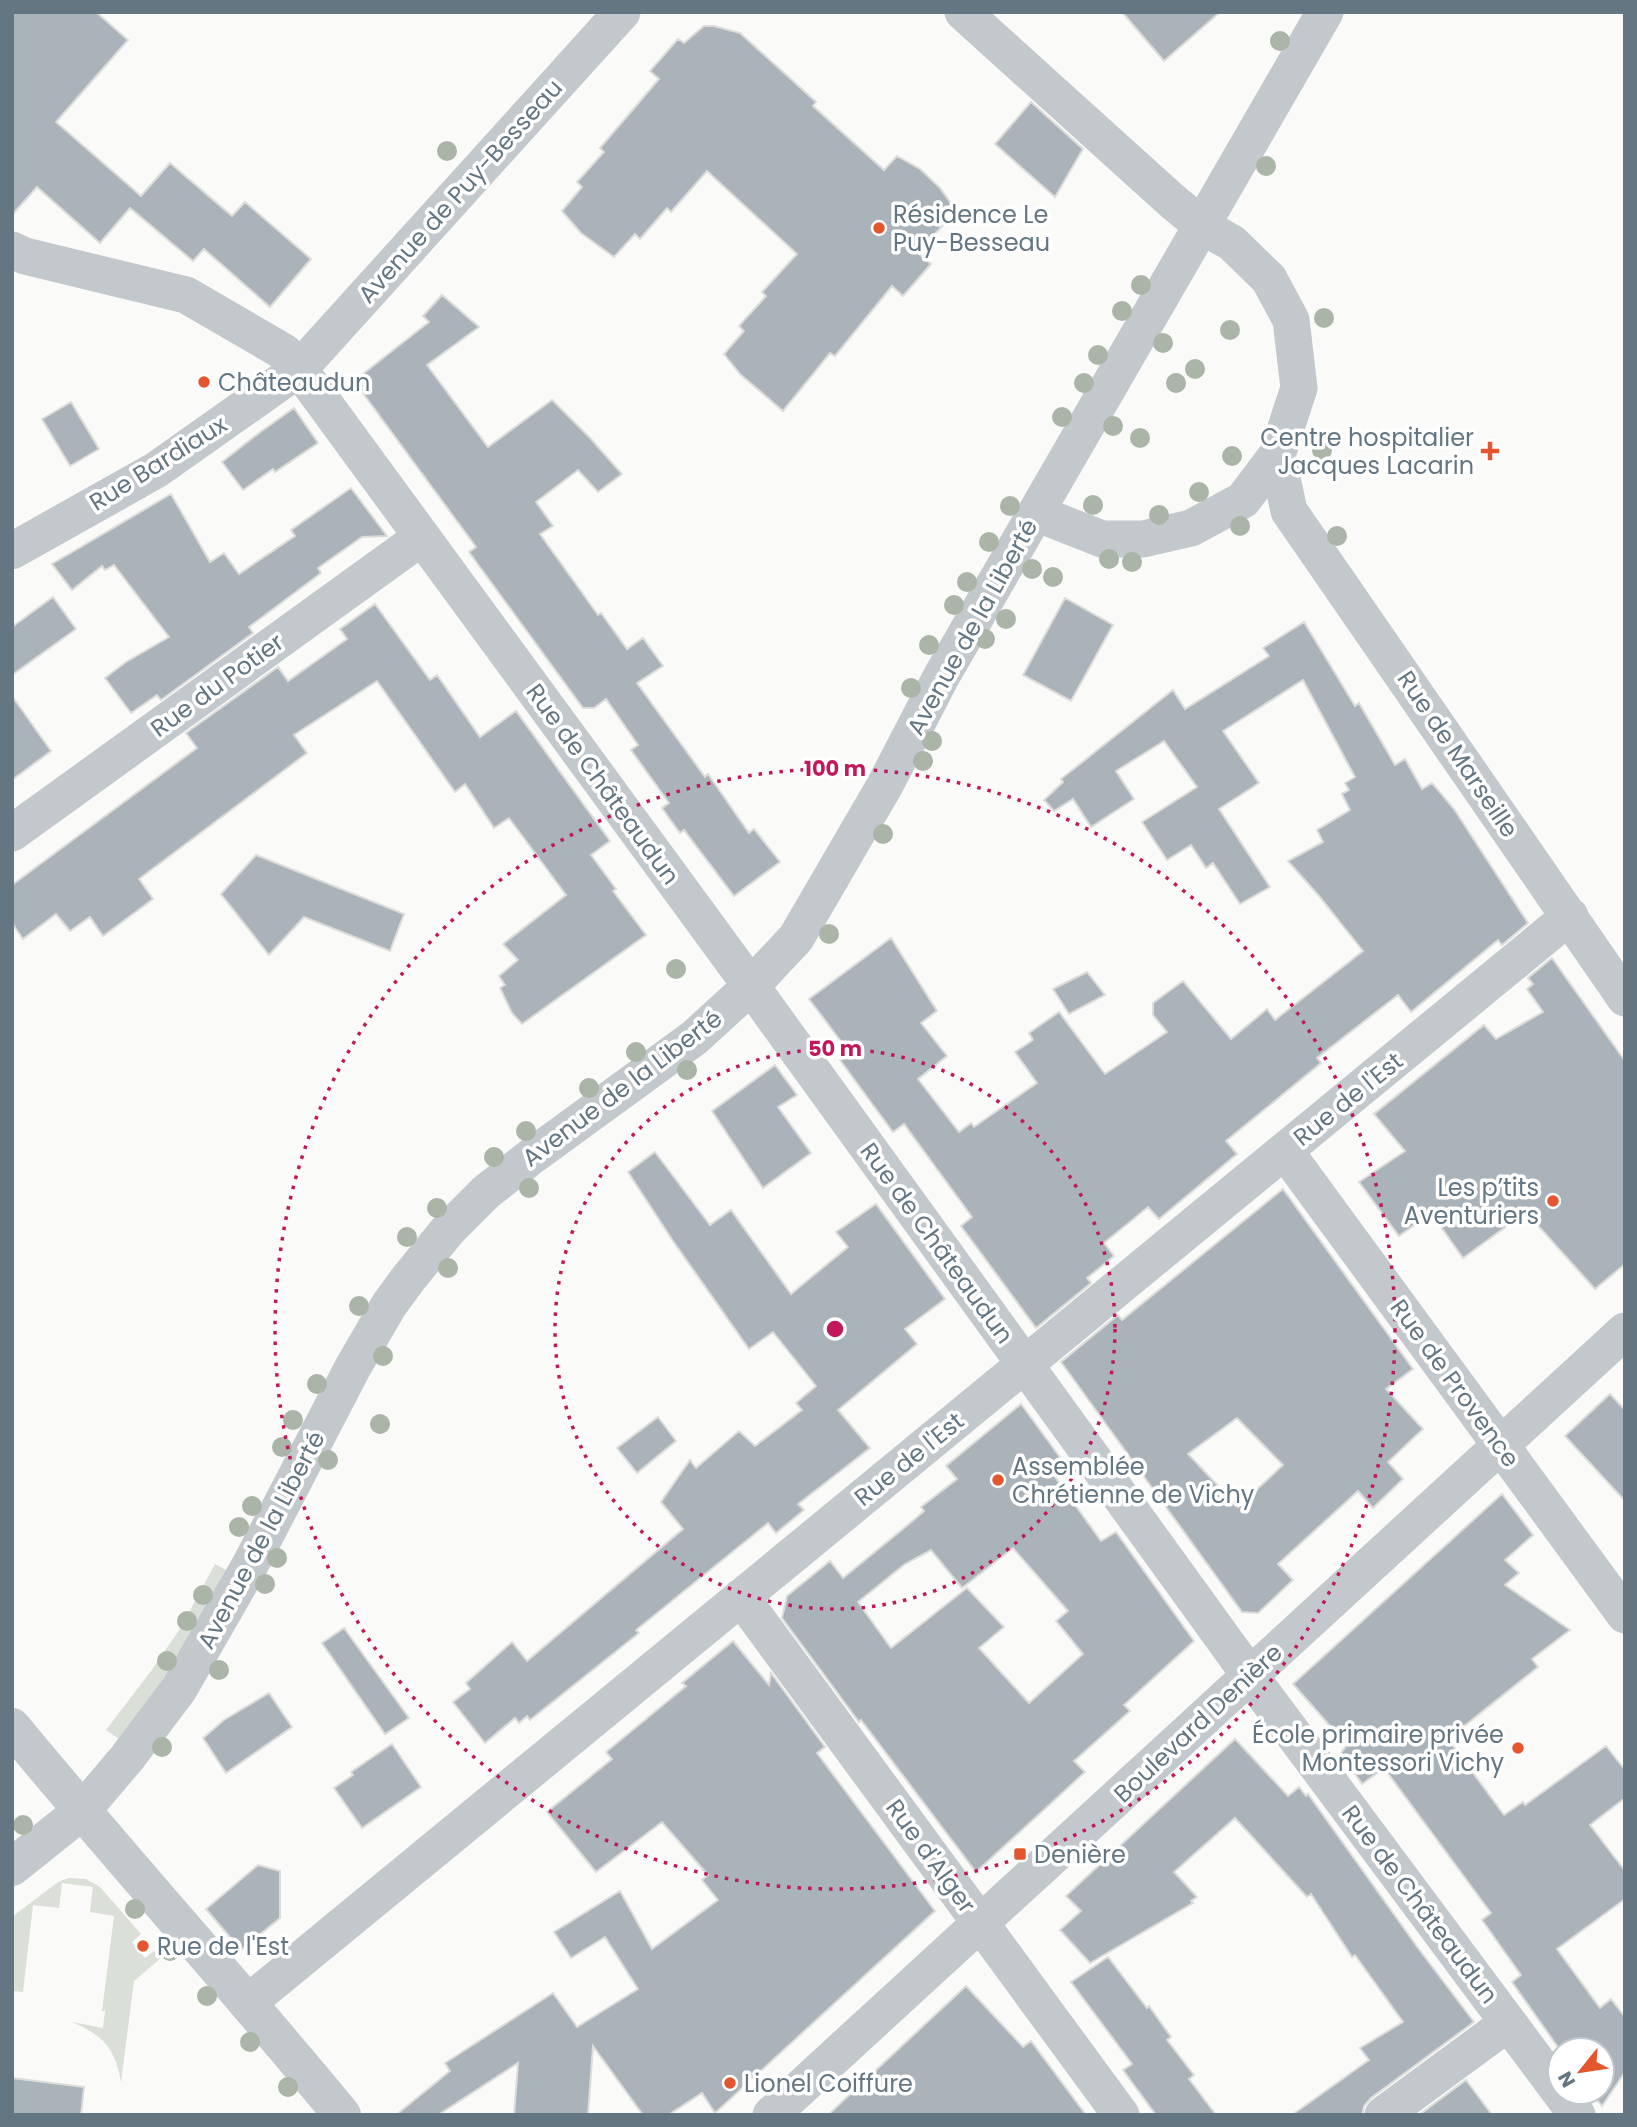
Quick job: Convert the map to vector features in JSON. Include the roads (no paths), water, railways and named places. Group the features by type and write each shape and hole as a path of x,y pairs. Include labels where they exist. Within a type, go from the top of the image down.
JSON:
{"street":[{"name":"Avenue de Puy-Besseau","path":"299,369 621,12"},
{"path":"963,12 1202,226 1232,243 1269,279 1291,320 1299,388 1277,455 1243,500 1191,528 1143,539 1102,540 1036,513"},
{"name":"Avenue de la Liberté","path":"12,1867 82,1811 127,1759 179,1689 249,1567 373,1331 389,1305 448,1230 486,1192 532,1156 694,1038 751,986 796,938 885,785 941,677 1325,12"},
{"path":"12,250 24,256 186,295 284,352 299,369"},
{"name":"Rue de Châteaudun","path":"299,369 751,986 1250,1675 1577,2115"},
{"name":"Rue Bardiaux","path":"12,551 156,470 299,369"},
{"name":"Rue de Marseille","path":"1277,455 1289,511 1625,998"},
{"path":"1243,500 1289,511"},
{"name":"Rue du Potier","path":"12,833 422,537"},
{"name":"Rue de l'Est","path":"248,2002 1570,916"},
{"name":"Rue de Provence","path":"1285,1151 1625,1615"},
{"name":"Boulevard Denière","path":"771,2115 1625,1331"},
{"name":"Rue d'Alger","path":"741,1597 1121,2115"},
{"path":"12,1727 342,2115"},
{"path":"1383,2115 1508,2023"}],"place":[{"name":"Résidence Le Puy-Besseau","path":"879,228"},
{"name":"Châteaudun","path":"204,382"},
{"name":"Centre hospitalier Jacques Lacarin","path":"1490,451"},
{"name":"Les p’tits Aventuriers","path":"1553,1201"},
{"name":"Assemblée Chrétienne de Vichy","path":"998,1480"},
{"name":"École primaire privée Montessori Vichy","path":"1518,1748"},
{"name":"Denière","path":"1020,1854"},
{"name":"Rue de l'Est","path":"143,1946"},
{"name":"Lionel Coiffure","path":"730,2083"}]}
